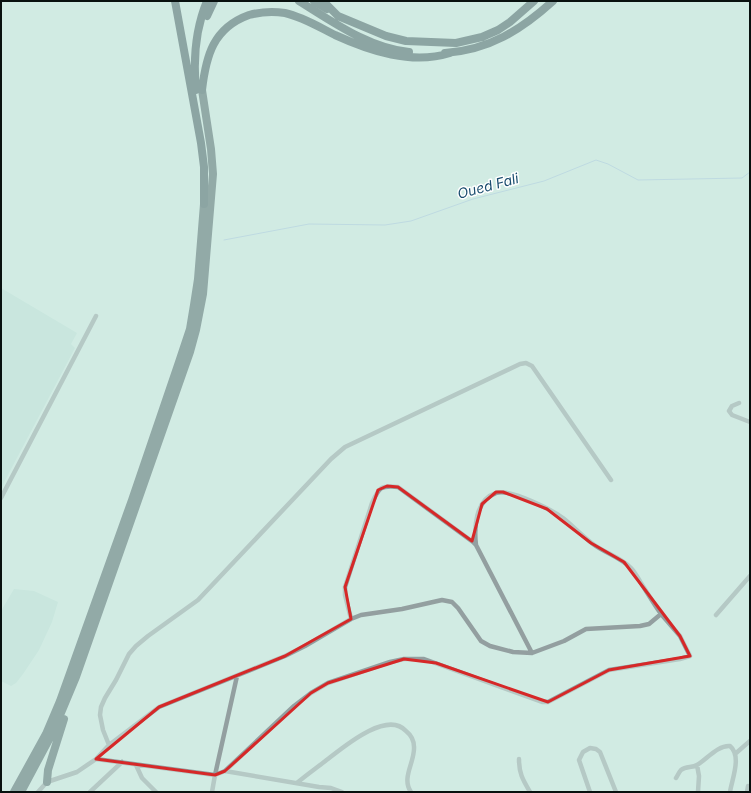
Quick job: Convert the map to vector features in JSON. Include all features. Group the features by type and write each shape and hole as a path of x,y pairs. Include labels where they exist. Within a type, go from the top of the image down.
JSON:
{"highway":[{"path":"14,792 46,734 60,701 132,500 190,329 198,279 204,186 201,143 176,1"},
{"path":"204,186 206,177 205,154 196,86 194,57 199,26 207,1"},
{"path":"21,792 49,741 76,677 190,352 196,330 203,294 213,174 211,149 199,68 201,41 206,18 214,1"},
{"path":"300,1 336,24 379,45 405,52 429,54 450,53"},
{"path":"314,1 338,16 386,36 406,41 456,43 482,37 498,30 510,22 534,1"},
{"path":"323,1 338,16"},
{"path":"202,90 208,58 218,37 225,29 235,22 252,14 261,12 293,15 348,41 377,51 395,55 430,58 490,44 503,38 530,20 553,1"},
{"path":"47,782 48,772 69,694"}],"street":[{"path":"1,498 96,316"},
{"path":"109,745 103,730 100,716 101,707 129,654 148,636 198,600 331,459 345,447 520,364 526,363 532,366 611,480"},
{"path":"739,403 732,406 729,411 732,415 750,422"},
{"path":"351,619 345,595 345,587 372,503 378,490 387,486 398,487 476,545"},
{"path":"96,759 215,775 225,771 294,706 311,693 328,683 390,662 404,659 424,659 542,702 548,702 609,670 680,659 690,656 680,636 661,614 632,569 624,562 602,551 562,518 534,501 503,492 496,492 482,504 474,530 476,545 532,653"},
{"path":"716,615 750,576"},
{"path":"38,792 47,782 77,772 96,759 109,745 159,707 293,652 351,619 361,615 402,609 442,600 452,602 458,608 481,641 490,646 513,652 532,653 586,629 640,626 649,624 661,614"},
{"path":"212,792 237,676"},
{"path":"297,783 344,746 362,734 378,728 395,725 405,730 410,736 413,744 414,751 407,783 411,792"},
{"path":"735,754 750,741"},
{"path":"676,778 680,771 697,765 725,746 730,746 733,748 736,761 730,792"},
{"path":"590,792 579,760 583,752 590,748 600,752 616,792"},
{"path":"519,759 522,781 530,792"},
{"path":"90,792 122,762"},
{"path":"136,765 142,778 156,792"},
{"path":"697,765 699,776 698,792"},
{"path":"225,771 297,783 319,790 331,788 342,792"},
{"path":"747,792 748,786"}],"highlighted area":[{"path":"387,486 398,487 472,541 482,504 496,492 503,492 547,509 591,543 624,562 680,636 690,656 609,670 548,702 436,663 404,659 328,683 311,693 225,771 215,775 96,759 159,707 285,656 351,619 345,587 378,490"}],"shaded area":[{"path":"1,288 77,333 71,344 75,348 1,488"},
{"path":"14,589 34,591 58,602 52,622 39,650 16,683 11,686 1,681 1,611"}],"waterway":[{"name":"Oued Fali","path":"224,240 309,224 385,225 411,221 473,199 544,181 596,160 608,164 638,180 742,178 750,172"}]}
